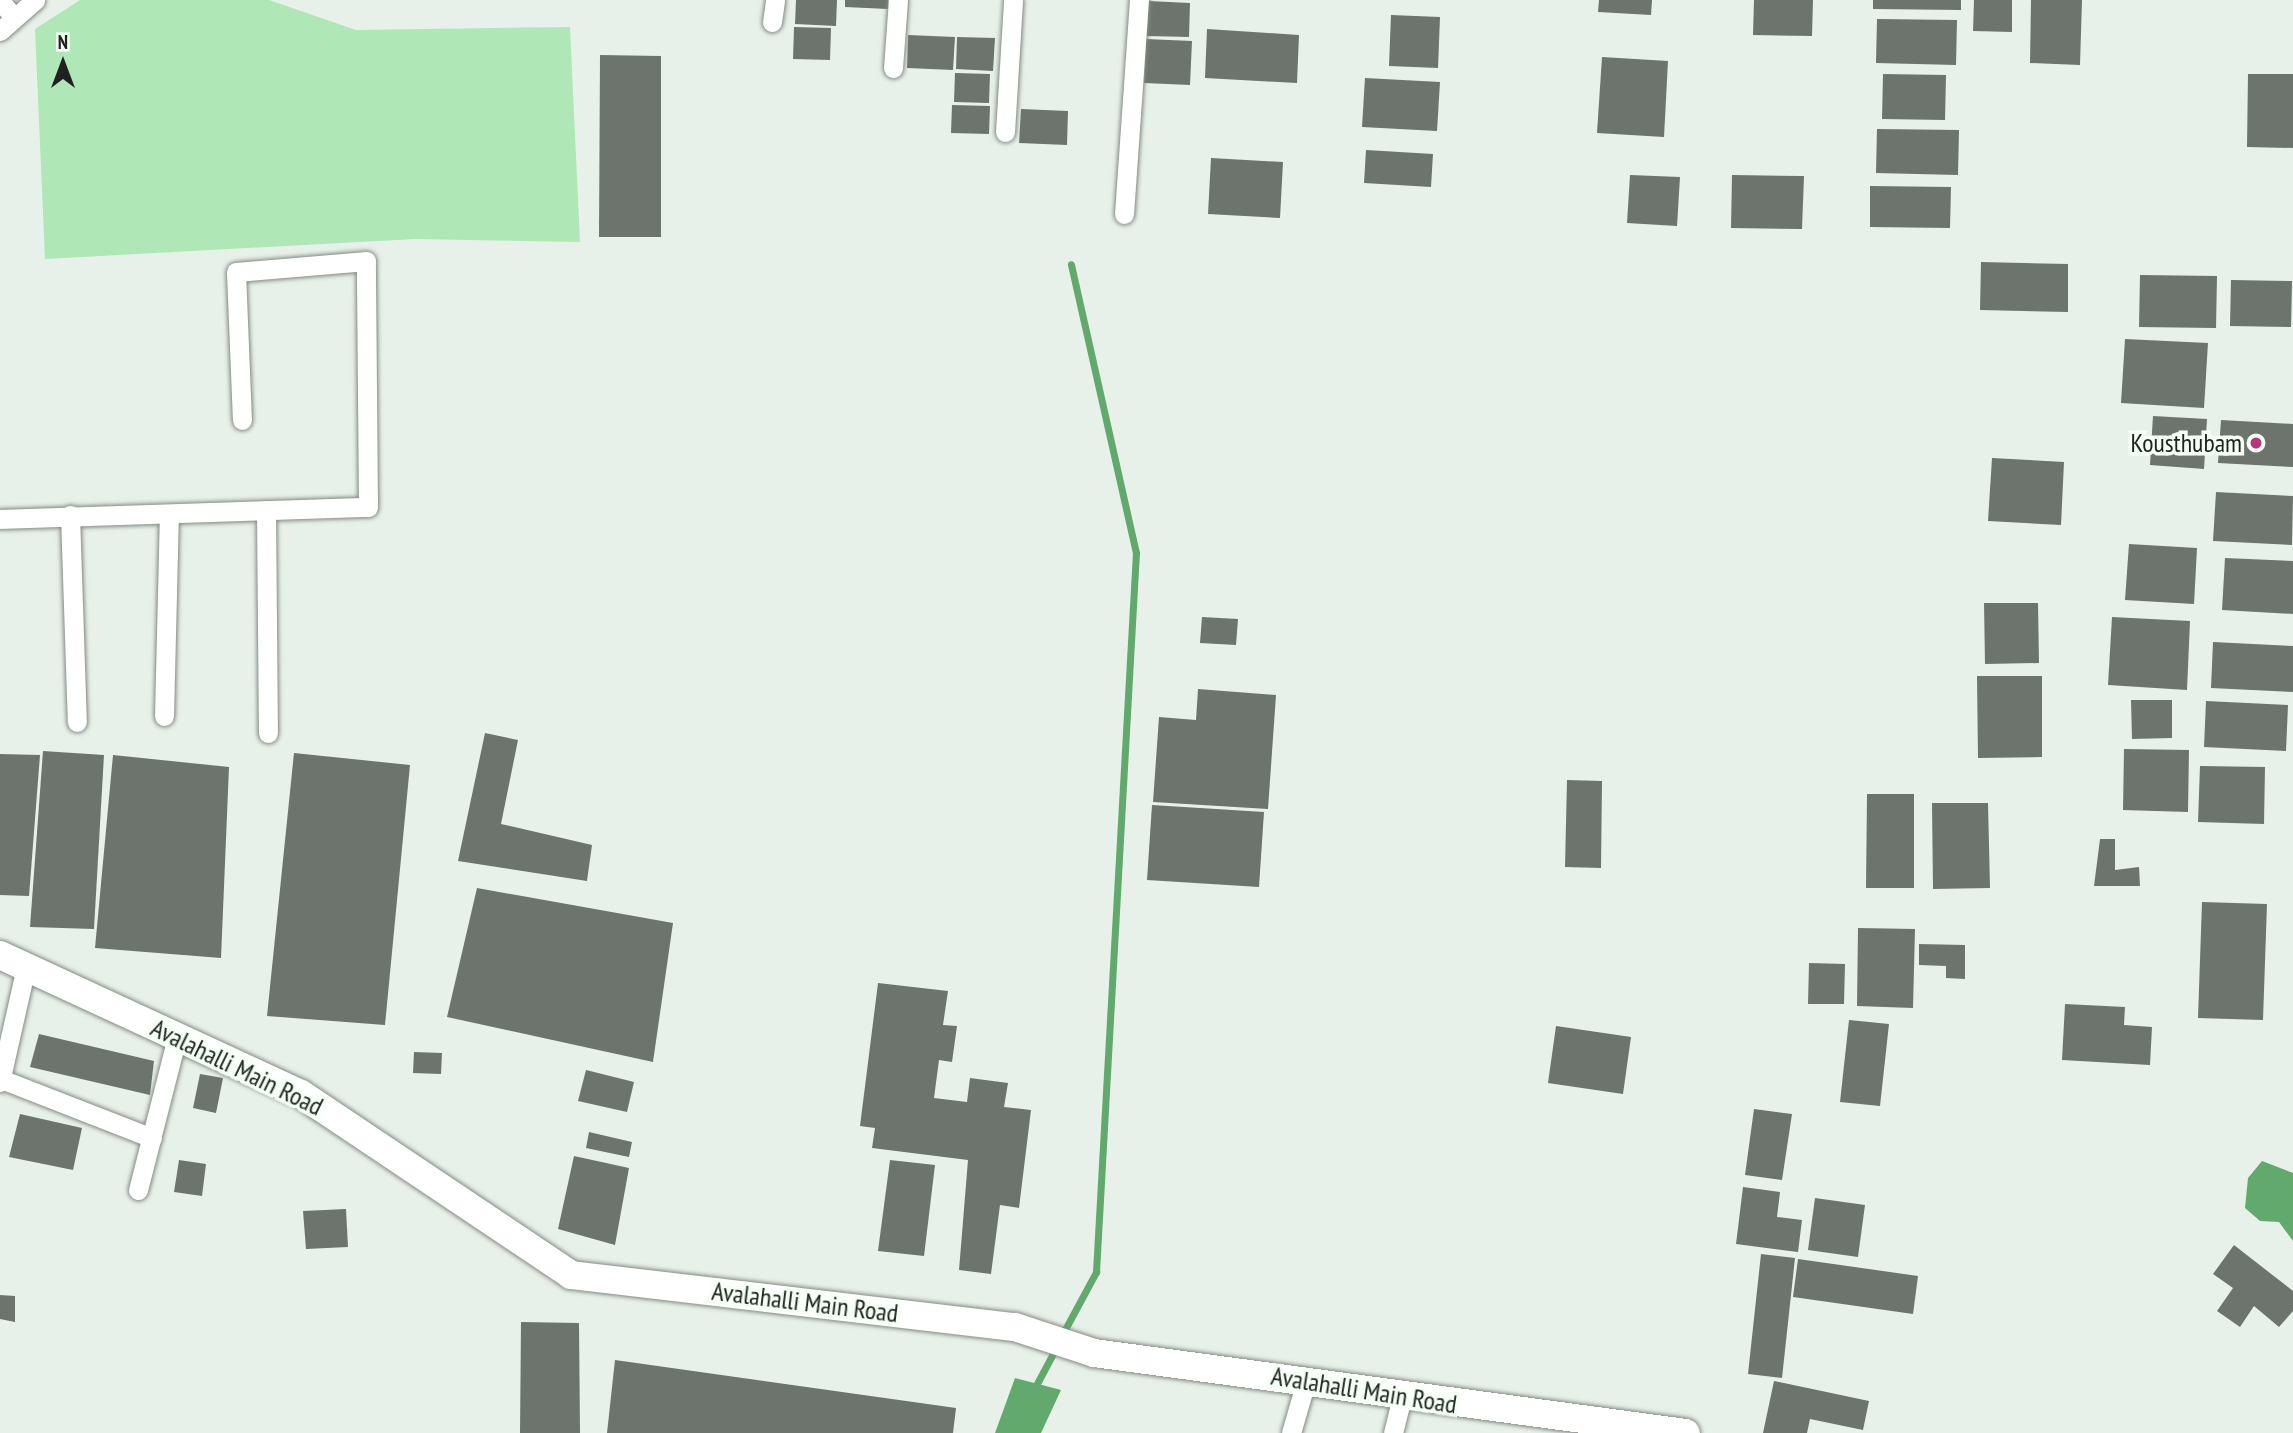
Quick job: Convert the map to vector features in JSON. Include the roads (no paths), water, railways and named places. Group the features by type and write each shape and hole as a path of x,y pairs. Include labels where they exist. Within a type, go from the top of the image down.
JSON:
{"main road":[{"name":"Avalahalli Main Road","path":"0,955 301,1094 571,1275 1015,1327 1094,1353 1306,1381 1402,1397 1686,1433"}],"street":[{"path":"4,16 35,0"},
{"path":"772,22 775,0"},
{"path":"894,68 898,0"},
{"path":"1005,132 1013,0"},
{"path":"1124,214 1139,0"},
{"path":"0,519 368,507 366,261 236,272 242,420"},
{"path":"266,510 268,733"},
{"path":"164,716 169,514"},
{"path":"70,515 77,722"},
{"path":"26,967 0,1080 152,1138"},
{"path":"138,1189 177,1037"},
{"path":"1291,1433 1306,1381"},
{"path":"1393,1433 1402,1397"}],"waterway":[{"path":"1062,1335 1096,1272 1136,553 1071,264"},
{"path":"1033,1391 1057,1346"}],"place":[{"name":"Kousthubam","path":"2256,443"}]}
